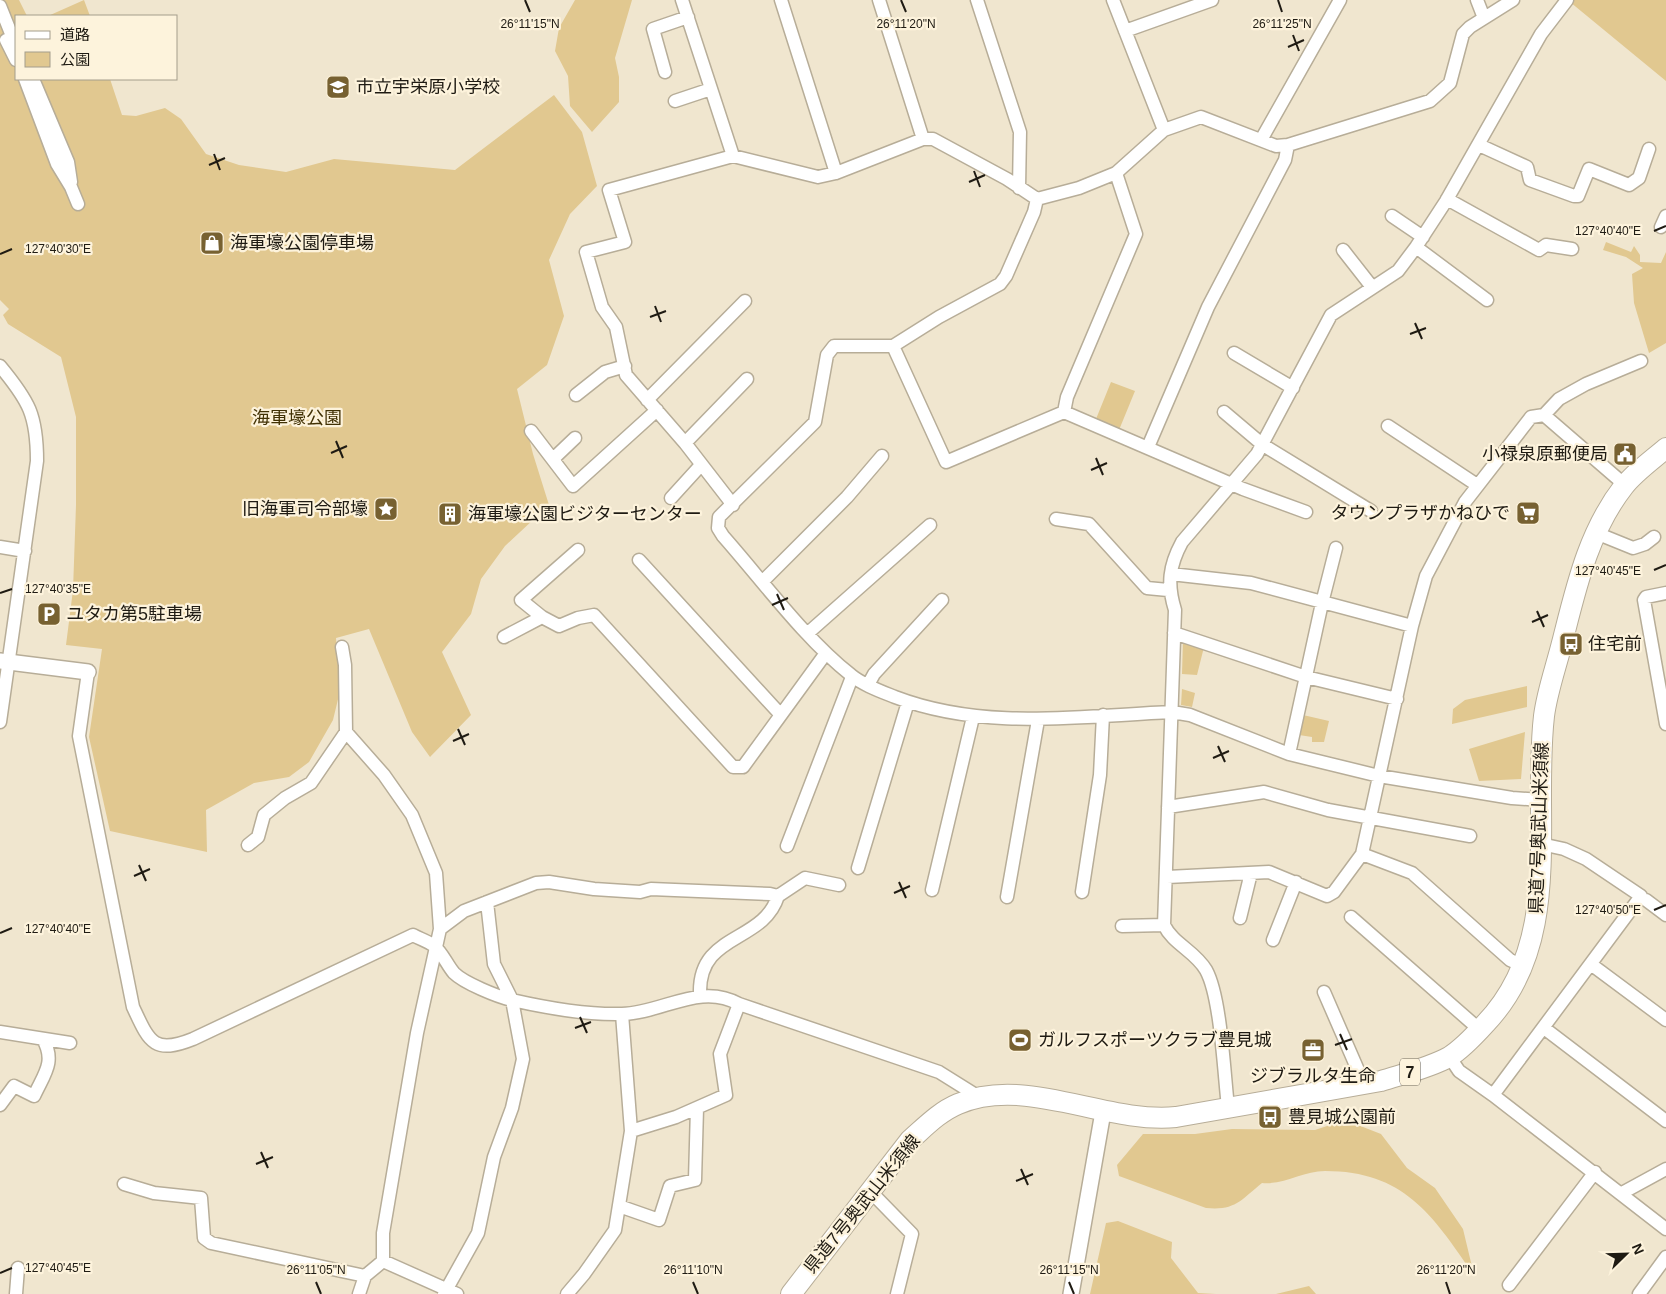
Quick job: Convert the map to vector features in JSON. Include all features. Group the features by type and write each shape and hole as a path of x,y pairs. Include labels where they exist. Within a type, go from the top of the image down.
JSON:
{"main road":[{"name":"県道7号奥武山米須線","path":"791,1294 910,1140 932,1121 959,1104 980,1097 1031,1097 1103,1112 1163,1118 1364,1084 1400,1076 1449,1056 1480,1030 1505,1000 1523,966 1535,928 1541,844 1546,708 1578,577 1596,533 1625,485 1666,448"}],"street":[{"path":"682,0 733,156"},
{"path":"781,0 836,173"},
{"path":"879,0 923,139"},
{"path":"977,0 1020,132 1019,188"},
{"path":"1113,0 1164,130"},
{"path":"1125,31 1212,0"},
{"path":"1261,140 1340,0"},
{"path":"1477,0 1484,18"},
{"path":"733,505 685,443 626,375 616,327 602,307 586,252 625,242 609,190 733,156 818,177 836,173 923,139 933,138 1037,198 1079,188 1116,173 1164,130 1201,117 1276,146 1288,145 1430,101 1450,84 1463,34 1513,0"},
{"path":"1228,1107 1212,983 1197,958 1172,937 1164,925 1174,633 1174,610 1168,590 1174,557 1182,542 1263,445 1331,315 1398,271 1420,242 1479,144 1541,34 1567,0"},
{"path":"0,6 15,44"},
{"path":"665,72 653,29 688,17"},
{"path":"0,28 15,58"},
{"path":"25,80 57,164 71,186 78,204"},
{"path":"33,80 68,162 71,186"},
{"path":"675,101 711,89"},
{"path":"1479,144 1527,167 1530,180 1574,196 1578,196 1589,170 1629,185 1639,178 1648,149"},
{"path":"1148,447 1208,307 1284,160 1288,145"},
{"path":"1064,412 1067,397 1136,234 1116,173"},
{"path":"1037,198 1034,212 1006,276 1000,284 939,317 893,346 834,346 828,355 815,422 719,517 718,528 763,582 826,653 852,676 908,702 973,717 1038,720 1172,712 1190,715 1289,754 1379,776 1512,798 1542,800"},
{"path":"1447,199 1539,250 1546,245 1572,249"},
{"path":"1392,216 1487,300"},
{"path":"1343,250 1372,288"},
{"path":"647,400 745,301"},
{"path":"893,346 946,462 1064,412 1231,484 1306,512"},
{"path":"1234,353 1293,388"},
{"path":"1167,876 1269,872 1326,896 1334,892 1362,854 1412,626 1426,576 1454,519 1477,485 1530,417 1544,415 1559,399 1586,384 1641,361"},
{"path":"0,366 24,397 36,429 37,461 25,551 4,661 0,722"},
{"path":"576,395 605,372 625,366"},
{"path":"685,443 747,379"},
{"path":"531,431 573,486 657,410"},
{"path":"1224,412 1263,445 1370,511"},
{"path":"1544,415 1625,485"},
{"path":"1388,426 1477,485"},
{"path":"553,459 575,438"},
{"path":"763,582 847,497 882,456"},
{"path":"671,498 701,465"},
{"path":"1056,519 1088,524 1147,588 1168,590"},
{"path":"808,633 930,525"},
{"path":"1596,533 1633,548 1645,544 1654,537"},
{"path":"0,547 25,551"},
{"path":"1289,754 1336,548"},
{"path":"578,550 521,600 542,617 558,626 594,614 733,767 744,767 780,714 826,653"},
{"path":"639,560 780,714"},
{"path":"1171,574 1251,583 1412,626"},
{"path":"1666,593 1646,597 1644,600 1666,724"},
{"path":"868,685 874,674 942,600"},
{"path":"504,637 542,617"},
{"path":"1174,633 1306,677 1397,699"},
{"path":"248,845 258,837 264,816 285,798 311,783 346,732 346,665 342,647"},
{"path":"4,661 88,672 79,736 133,1007 147,1038 156,1045 178,1045 193,1039 413,935 434,946 456,975 497,996 578,1011 622,1014 659,1009 700,994 729,998 739,1004 939,1072 980,1097"},
{"path":"787,846 852,676"},
{"path":"858,868 908,702"},
{"path":"1082,892 1100,774 1103,715"},
{"path":"932,890 973,717"},
{"path":"1007,898 1038,720"},
{"path":"346,732 384,775 412,815 436,873 440,929 434,946 417,1033 383,1233 383,1261"},
{"path":"1168,807 1264,792 1328,810 1470,836"},
{"path":"1493,1095 1592,965 1641,896 1586,859 1564,850 1541,844"},
{"path":"1362,854 1412,873 1510,960 1523,966"},
{"path":"1240,918 1251,873"},
{"path":"700,994 700,984 707,960 716,951 763,919 775,905 778,896 805,878 839,885"},
{"path":"440,929 464,911 536,883 549,882 607,890 713,891 778,896"},
{"path":"1273,940 1296,882"},
{"path":"1646,900 1666,915"},
{"path":"383,1261 449,1292 478,1233 494,1157 520,1082 523,1059 512,1000 494,964 487,902"},
{"path":"1351,916 1480,1030"},
{"path":"1122,926 1164,925"},
{"path":"1592,965 1666,1020"},
{"path":"1324,992 1364,1084"},
{"path":"631,1131 676,1117 726,1095 720,1054 739,1004"},
{"path":"567,1294 584,1274 614,1230 619,1206 631,1131 622,1014"},
{"path":"1544,1028 1666,1121"},
{"path":"0,1032 70,1043"},
{"path":"0,1105 14,1086 34,1096 50,1062 50,1050 43,1039"},
{"path":"1449,1056 1459,1071 1595,1172 1666,1229"},
{"path":"619,1206 659,1220 670,1186 695,1180 697,1108"},
{"path":"1071,1294 1103,1112"},
{"path":"1622,1193 1666,1169"},
{"path":"1509,1285 1595,1172"},
{"path":"124,1184 154,1193 201,1198 204,1238 211,1243 365,1276"},
{"path":"870,1191 912,1234 897,1294"},
{"path":"1638,1294 1666,1257"},
{"path":"359,1294 365,1276 383,1261"},
{"path":"16,1294 18,1268"}],"green space":[{"name":"海軍壕公園","path":"0,0 19,0 26,15 15,15 15,80 110,80 122,115 136,116 165,108 181,119 206,154 239,165 286,172 334,159 455,170 554,95 582,132 597,186 570,214 549,260 564,316 547,365 517,389 533,454 549,505 505,546 481,579 471,614 442,652 471,715 430,757 412,732 369,629 336,638 340,691 333,720 309,762 289,777 254,783 206,810 207,852 110,831 89,737 102,649 66,645 73,590 76,505 76,417 61,357 8,324 3,315 9,309 0,300"},
{"path":"84,0 90,15 50,15"},
{"path":"575,0 632,0 615,58 619,77 619,102 592,132 570,106 568,76 555,51 559,28"},
{"path":"1573,0 1666,0 1666,81 1570,2"},
{"path":"1606,242 1631,252 1634,246 1640,255 1640,262 1661,263 1666,252 1666,343 1649,353 1634,303 1632,274 1643,268 1626,257 1603,250"},
{"path":"1111,382 1135,391 1119,430 1096,419"},
{"path":"1183,640 1204,647 1197,675 1182,674"},
{"path":"1527,686 1527,707 1452,724 1453,709 1465,700"},
{"path":"1182,689 1195,693 1192,707 1181,705"},
{"path":"1303,715 1329,721 1324,742 1312,742 1312,737 1299,735"},
{"path":"1525,732 1521,779 1479,781 1469,749"},
{"path":"1345,1120 1381,1134 1407,1168 1435,1188 1463,1229 1474,1275 1430,1216 1396,1188 1376,1179 1353,1173 1325,1171 1309,1173 1278,1182 1262,1183 1243,1199 1231,1206 1206,1208 1119,1176 1117,1165 1143,1134 1195,1134 1232,1129 1315,1130"},
{"path":"1118,1221 1172,1242 1171,1258 1198,1293 1216,1294 1090,1294 1106,1223"},
{"path":"1309,1286 1316,1294 1276,1294"}],"place":[{"name":"市立宇栄原小学校","path":"338,87"},
{"name":"海軍壕公園停車場","path":"212,243"},
{"name":"小禄泉原郵便局","path":"1625,454"},
{"name":"旧海軍司令部壕","path":"386,509"},
{"name":"タウンプラザかねひで","path":"1528,513"},
{"name":"海軍壕公園ビジターセンター","path":"450,514"},
{"name":"ユタカ第5駐車場","path":"49,614"},
{"name":"住宅前","path":"1571,644"},
{"name":"ガルフスポーツクラブ豊見城","path":"1020,1040"},
{"name":"ジブラルタ生命","path":"1313,1050"},
{"name":"豊見城公園前","path":"1270,1117"}]}
